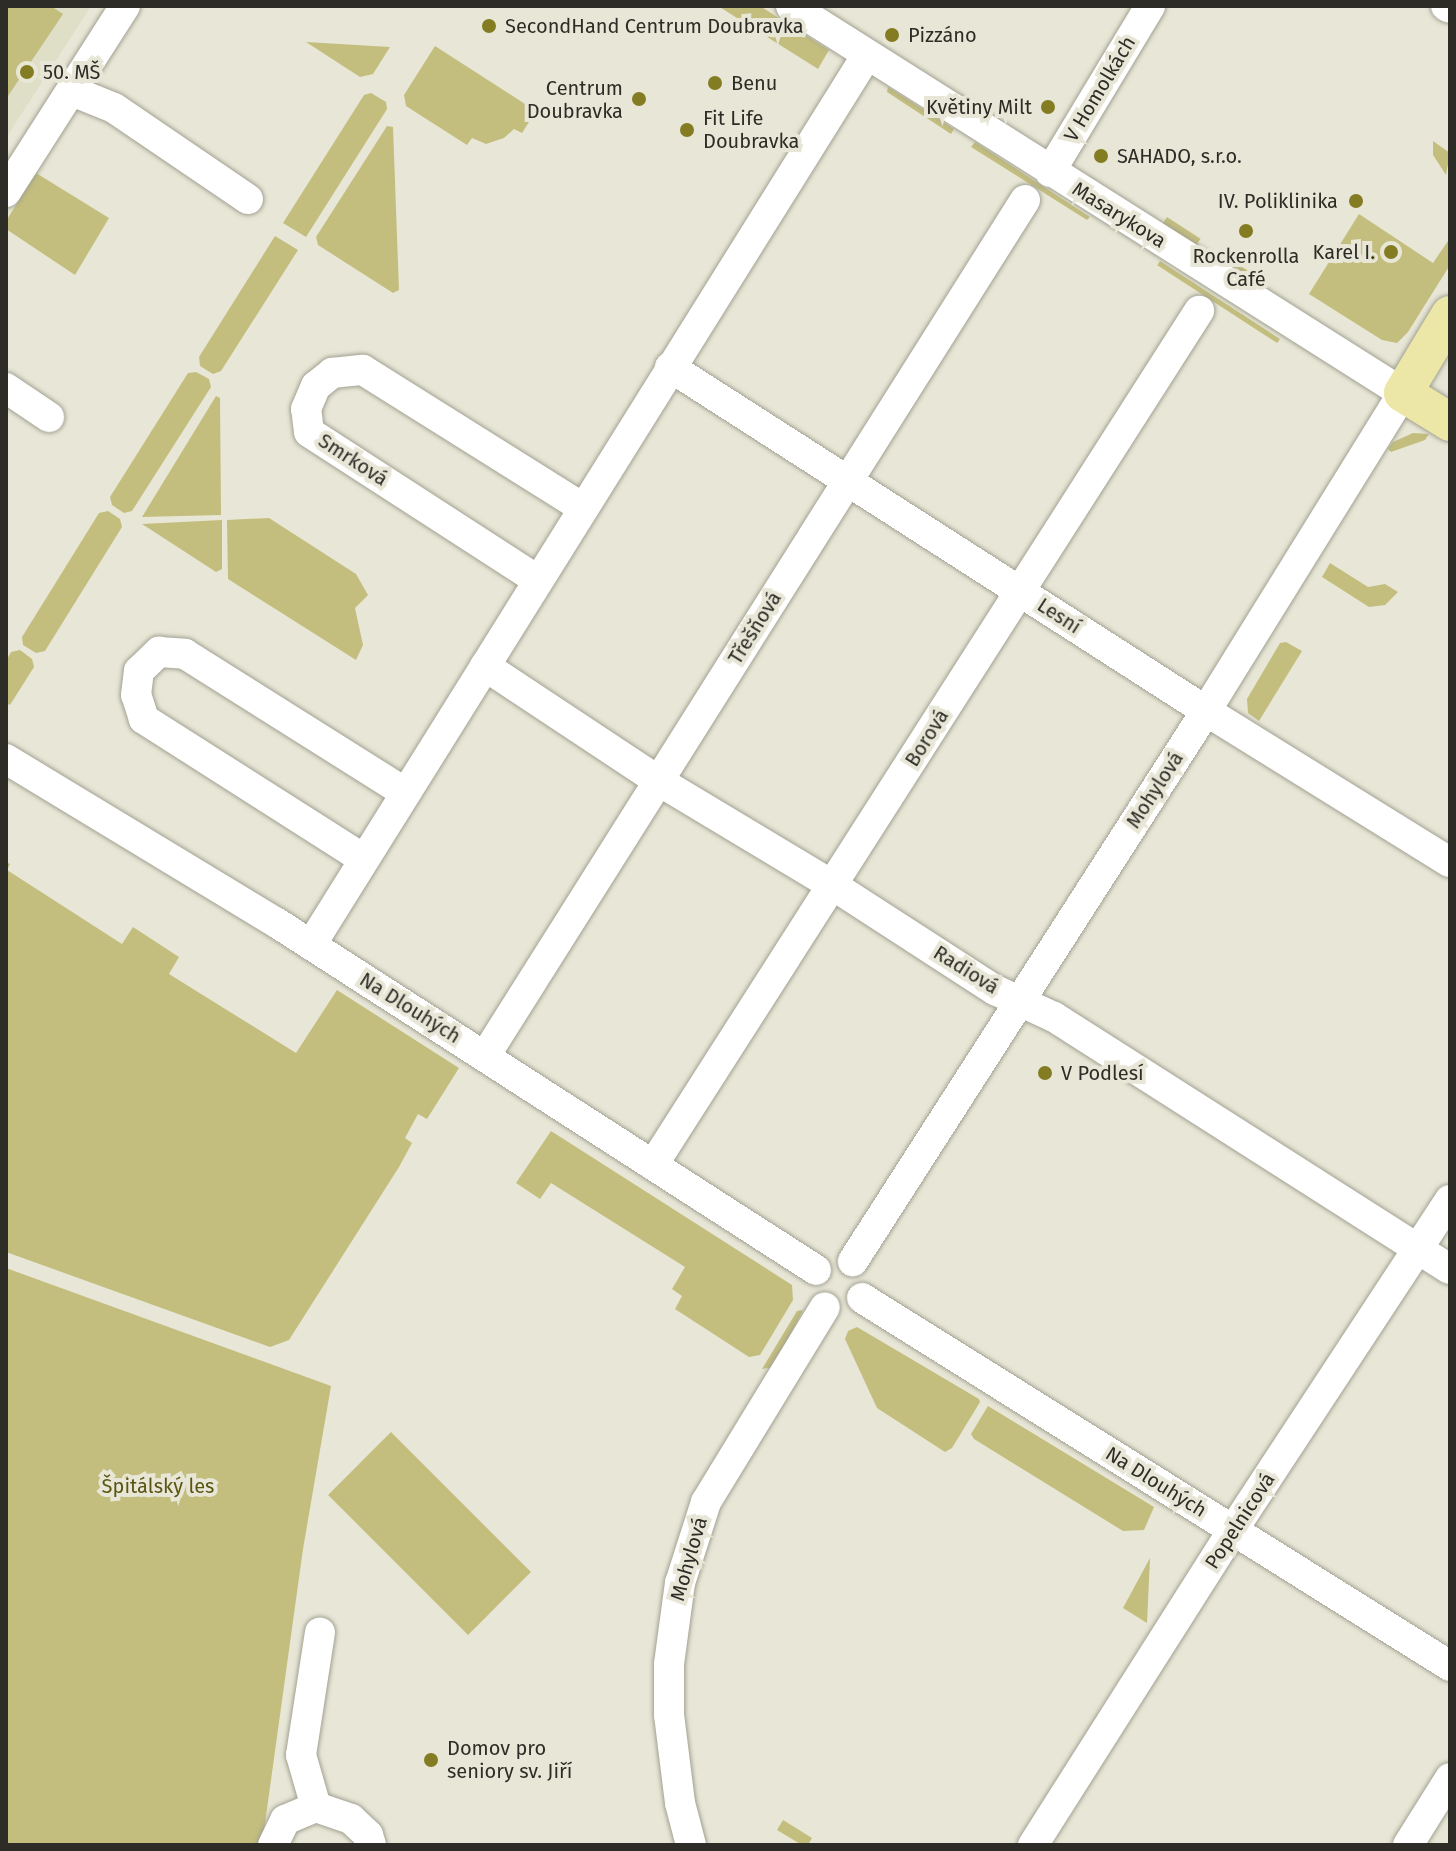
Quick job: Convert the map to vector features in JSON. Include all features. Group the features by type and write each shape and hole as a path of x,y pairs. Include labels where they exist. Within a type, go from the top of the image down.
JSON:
{"main road":[{"name":"Mohylová","path":"1403,393 1450,315"},
{"name":"Masarykova","path":"1403,393 1450,422"}],"street":[{"path":"6,192 125,6"},
{"name":"Masarykova","path":"791,6 1403,393"},
{"name":"V Homolkách","path":"1050,172 1150,6"},
{"path":"311,945 536,579 867,55"},
{"path":"72,91 114,108 248,199"},
{"name":"Třešňová","path":"485,1056 1025,200"},
{"name":"Borová","path":"653,1165 1199,311"},
{"name":"Lesní","path":"670,367 1206,711 1450,862"},
{"name":"Smrková","path":"536,579 309,432 306,409 316,386 332,373 363,370 583,508"},
{"path":"6,388 49,417"},
{"name":"Mohylová","path":"853,1261 1206,711 1403,393"},
{"path":"362,858 144,719 136,695 139,671 159,652 185,654 404,792"},
{"name":"Radiová","path":"485,666 659,781 834,886 995,990 1054,1017 1450,1269"},
{"name":"Na Dlouhých","path":"6,759 311,945 812,1268"},
{"name":"Popelnicová","path":"1040,1842 1233,1530 1450,1200"},
{"path":"830,1258 853,1261 866,1279 862,1298 842,1311 825,1307 812,1286 812,1268 830,1258"},
{"name":"Na Dlouhých","path":"862,1298 1450,1666"},
{"name":"Mohylová","path":"686,1844 669,1715 669,1664 680,1583 706,1502 825,1307"},
{"path":"316,1807 301,1755 320,1632"},
{"path":"1408,1845 1450,1778"},
{"path":"273,1845 285,1820 316,1807 351,1819 368,1835 371,1845"}],"shaded area":[{"name":"50. MŠ","path":"6,6 91,6 6,138"}],"green space":[{"path":"6,6 51,6 63,14 6,99"},
{"path":"718,6 760,6 829,50 818,69"},
{"path":"306,42 390,47 373,74 360,77"},
{"path":"435,46 536,111 522,133 514,129 504,138 486,144 472,138 467,145 406,106 404,95"},
{"path":"888,87 954,129 951,134 887,92"},
{"path":"371,93 386,102 387,109 306,237 283,223 364,95"},
{"path":"387,126 393,127 399,290 393,293 318,245 316,237"},
{"path":"1433,141 1450,153 1446,175 1433,155"},
{"path":"975,142 1090,217 1087,220 971,147"},
{"path":"36,173 109,218 75,275 6,229 6,221"},
{"path":"1359,214 1433,263 1450,238 1450,265 1408,332 1397,343 1382,340 1309,294"},
{"path":"1167,217 1201,239 1196,246 1162,225"},
{"path":"275,236 298,250 221,371 213,374 200,366 199,357"},
{"path":"1213,250 1264,280 1262,284 1208,253"},
{"path":"1160,261 1280,339 1277,343 1157,265"},
{"path":"196,372 209,379 211,387 132,511 124,513 112,505 110,497 188,373"},
{"path":"216,396 220,398 221,515 142,517"},
{"path":"1413,433 1429,434 1425,440 1391,452 1388,449 1393,442"},
{"path":"108,511 120,519 122,527 45,651 36,653 23,645 22,637 99,513"},
{"path":"269,518 356,574 368,595 355,608 363,645 356,660 228,579 227,520"},
{"path":"222,520 222,569 216,572 142,524"},
{"path":"1330,563 1368,587 1385,584 1398,592 1385,605 1369,607 1322,577"},
{"path":"1286,642 1302,651 1259,721 1248,713 1247,699 1280,643"},
{"path":"20,650 32,659 34,667 10,705 6,703 6,661 11,652"},
{"path":"6,862 10,864 7,870 122,944 133,927 179,957 169,974 296,1053 337,990 459,1068 427,1119 418,1114 405,1138 412,1143 399,1167 289,1340 270,1347 6,1252"},
{"path":"551,1131 792,1285 793,1300 760,1355 749,1357 675,1309 682,1296 672,1289 685,1267 551,1183 540,1199 516,1183"},
{"name":"Špitálský les","path":"6,1268 331,1386 303,1549 262,1845 6,1845"},
{"path":"803,1310 774,1367 762,1369 797,1311"},
{"path":"857,1327 979,1399 952,1448 945,1452 877,1408 845,1339 848,1331"},
{"path":"988,1406 1154,1507 1144,1530 1123,1531 974,1439 971,1434"},
{"path":"391,1432 531,1572 468,1635 328,1495"},
{"path":"1150,1558 1147,1623 1123,1608"},
{"path":"783,1820 812,1838 808,1845 802,1845 777,1830"}],"place":[{"name":"SecondHand Centrum Doubravka","path":"489,26"},
{"name":"Pizzáno","path":"892,35"},
{"name":"50. MŠ","path":"27,72"},
{"name":"Benu","path":"715,83"},
{"name":"Centrum Doubravka","path":"639,99"},
{"name":"Květiny Milt","path":"1048,107"},
{"name":"Fit Life Doubravka","path":"687,130"},
{"name":"SAHADO, s.r.o.","path":"1101,156"},
{"name":"IV. Poliklinika","path":"1356,201"},
{"name":"Rockenrolla Café","path":"1246,231"},
{"name":"Karel I.","path":"1391,252"},
{"name":"V Podlesí","path":"1045,1073"},
{"name":"Domov pro seniory sv. Jiří","path":"431,1760"}]}
